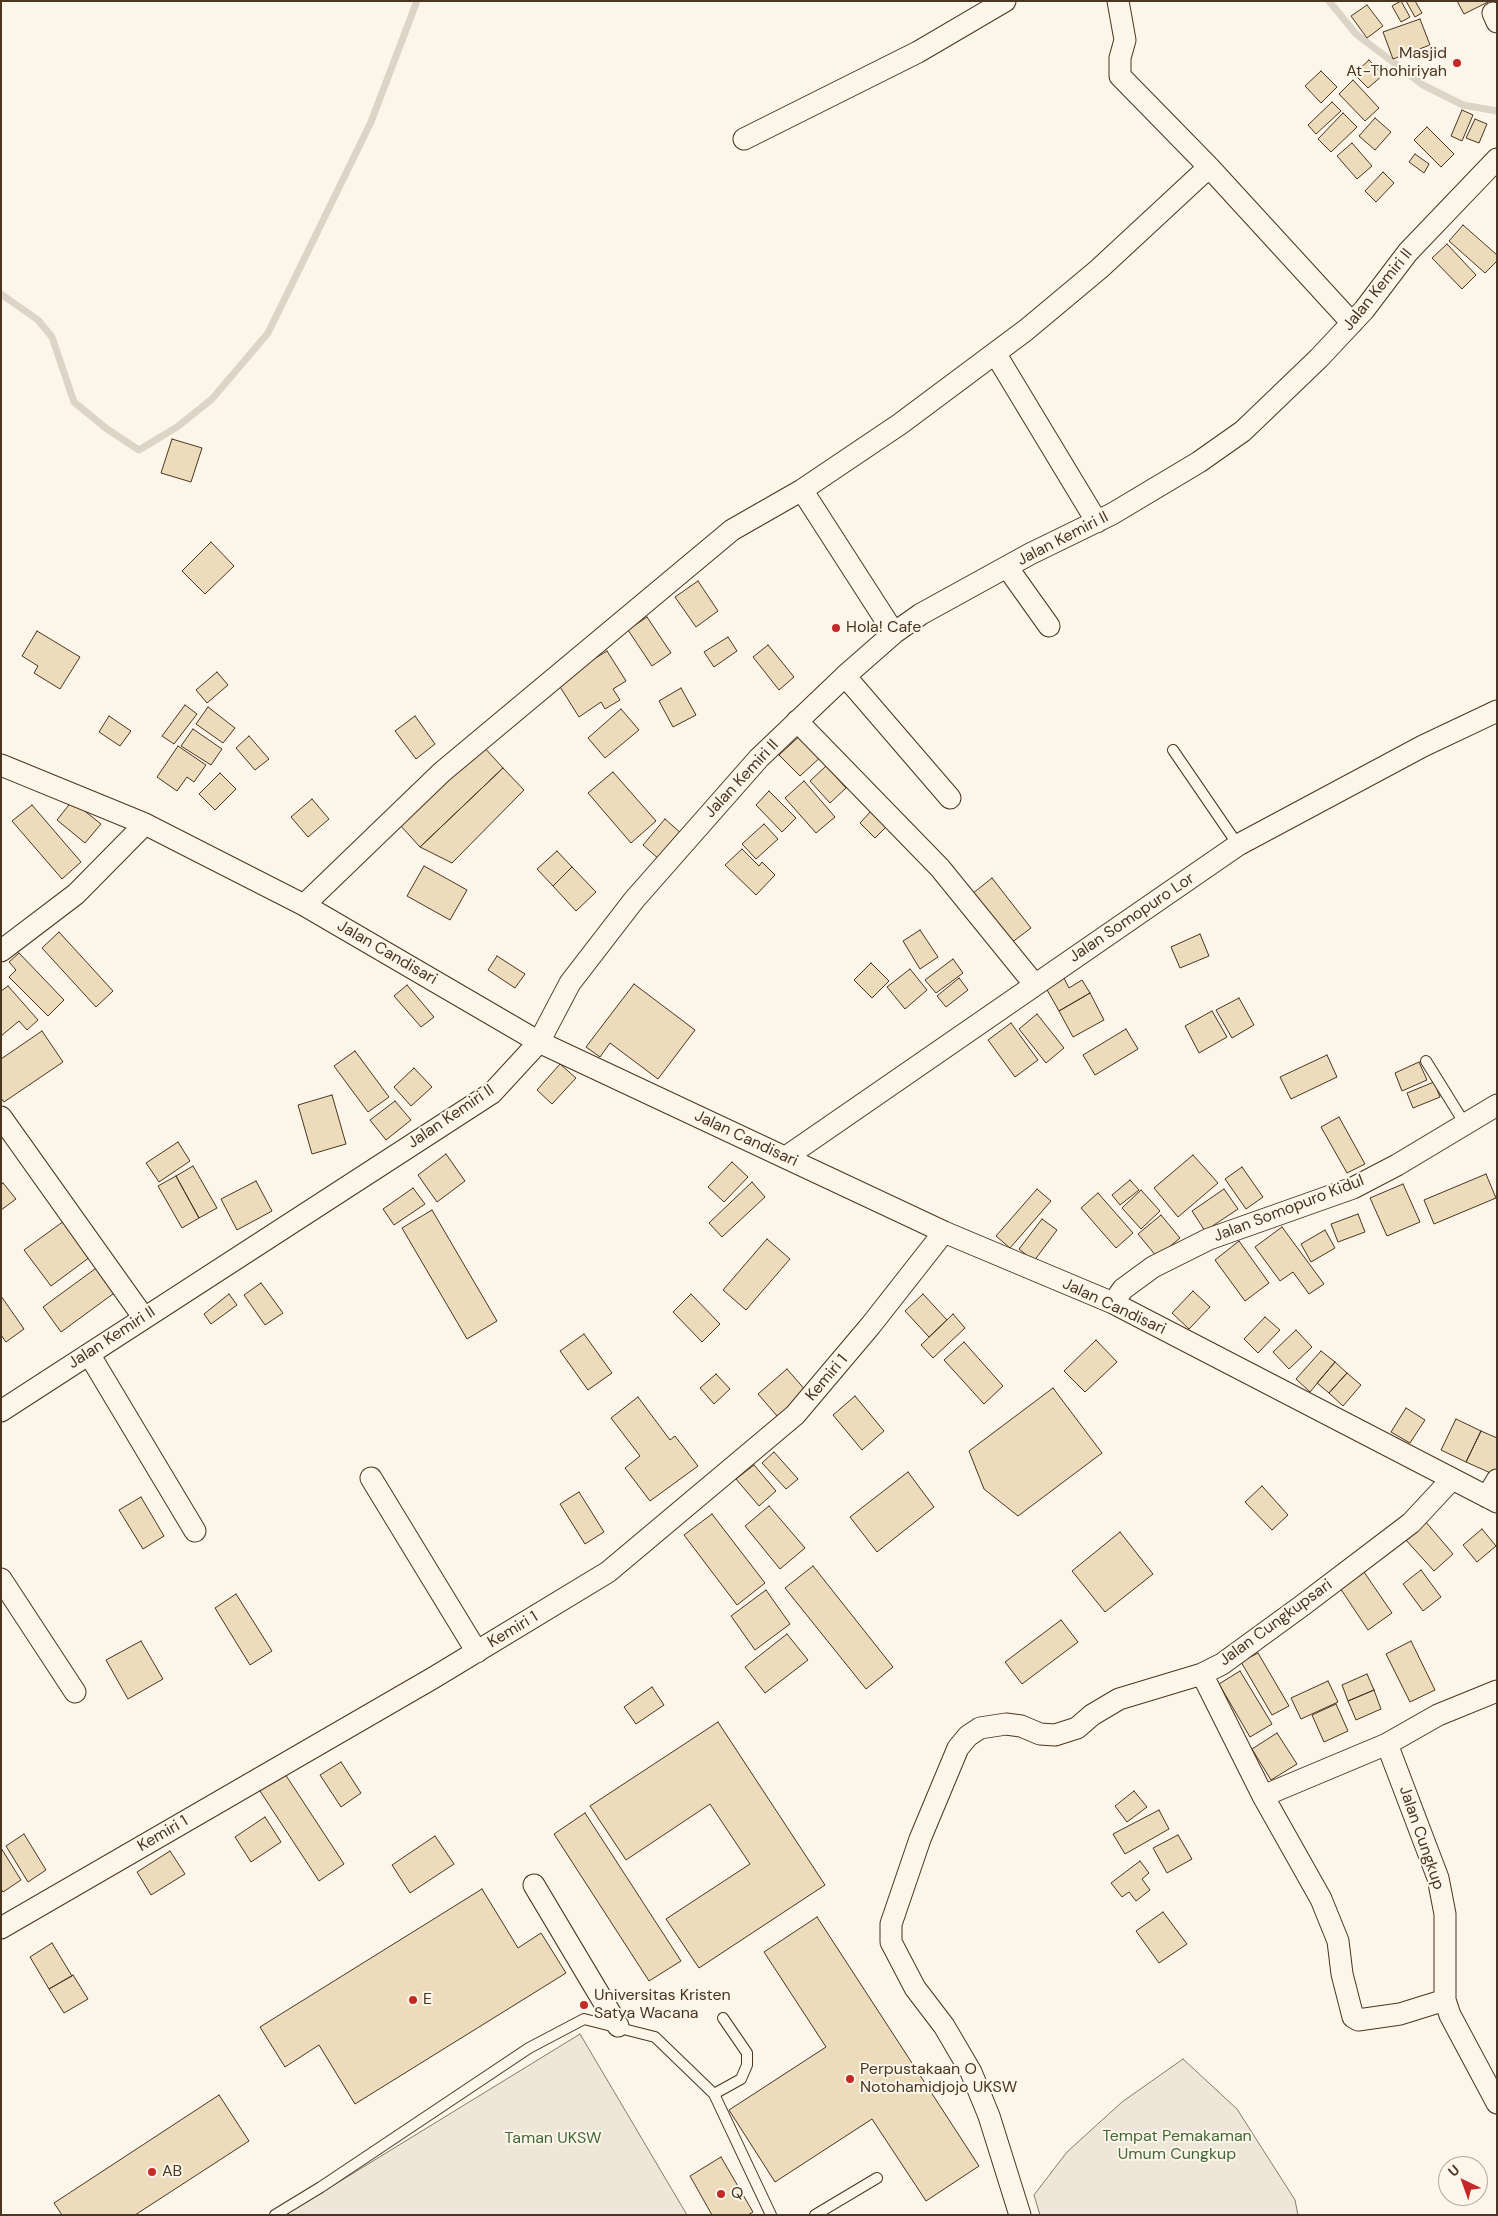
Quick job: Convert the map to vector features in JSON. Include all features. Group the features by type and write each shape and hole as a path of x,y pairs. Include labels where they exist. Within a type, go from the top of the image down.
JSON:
{"street":[{"path":"744,139 918,52 1004,1"},
{"path":"1118,1 1125,40 1120,58 1120,76 1209,166 1352,323"},
{"name":"Jalan Kemiri II","path":"1,1410 492,1093 539,1042 570,983 634,900 759,758 845,676 894,633 921,614 1155,490 1243,431 1320,358 1352,323 1408,252 1497,159"},
{"path":"304,905 442,772 732,530 802,490 900,424 995,353 1099,269 1209,166"},
{"path":"995,353 1097,522"},
{"path":"802,490 894,633"},
{"path":"1007,567 1049,626"},
{"path":"845,676 950,798"},
{"name":"Jalan Somopuro Lor","path":"786,1158 1238,845 1423,746 1497,712"},
{"path":"797,721 940,868 1035,985"},
{"name":"Jalan Candisari","path":"1,765 146,824 304,905 539,1042 944,1232 1113,1303 1452,1479 1494,1493"},
{"path":"1,951 76,894 146,824"},
{"name":"Jalan Somopuro Kidul","path":"1113,1303 1123,1289 1153,1267 1210,1239 1353,1188 1397,1165 1497,1105"},
{"path":"1,1118 144,1318"},
{"name":"Kemiri 1","path":"1,1928 477,1652 608,1572 796,1415 871,1325 944,1232"},
{"path":"89,1354 195,1531"},
{"path":"371,1478 477,1652"},
{"name":"Jalan Cungkupsari","path":"1445,2000 1400,2014 1358,2020 1353,2017 1342,1974 1338,1941 1331,1921 1309,1877 1263,1796 1202,1674 1222,1664 1410,1523 1452,1479"},
{"path":"1,1579 75,1692"},
{"path":"1020,2215 998,2143 971,2072 944,2026 915,1988 891,1942 891,1924 920,1839 958,1748 968,1736 980,1728 1006,1724 1021,1726 1040,1734 1055,1735 1077,1728 1092,1715 1119,1699 1202,1674"},
{"path":"1263,1796 1387,1744 1438,1715 1497,1691"},
{"name":"Jalan Cungkup","path":"1387,1744 1438,1878 1445,1914 1445,2000 1450,2015 1497,2103"},
{"path":"534,1885 618,2026"}],"lane":[{"path":"1173,750 1238,845"},
{"path":"1426,1061 1465,1124"},
{"path":"714,2094 741,2079 747,2065 747,2053 722,2018"},
{"path":"275,2215 321,2187 529,2048 584,2019 618,2026 655,2037 714,2094 771,2215"},
{"path":"815,2215 876,2178"}],"green space":[{"name":"Taman UKSW","path":"580,2034 687,2215 285,2215"},
{"name":"Tempat Pemakaman Umum Cungkup","path":"1183,2059 1237,2109 1295,2200 1298,2215 1040,2215 1034,2195 1067,2152 1122,2102"}],"building":[{"path":"1401,1 1410,17 1401,22 1392,6"},
{"path":"1406,1 1415,1 1422,13 1415,17"},
{"path":"1457,1 1488,1 1488,2 1464,14"},
{"path":"1367,5 1383,26 1367,38 1351,16"},
{"path":"1420,19 1430,45 1393,59 1383,32"},
{"path":"1369,60 1383,75 1368,88 1354,74"},
{"path":"1321,71 1337,87 1321,103 1305,86"},
{"path":"1353,80 1379,108 1365,121 1339,94"},
{"path":"1332,102 1341,111 1316,134 1308,125"},
{"path":"1462,110 1473,115 1462,141 1451,136"},
{"path":"1343,113 1357,127 1331,152 1318,139"},
{"path":"1375,118 1391,132 1375,150 1359,136"},
{"path":"1475,119 1487,124 1479,143 1466,138"},
{"path":"1427,127 1454,154 1441,167 1414,140"},
{"path":"1352,143 1372,166 1357,179 1337,156"},
{"path":"1415,154 1429,164 1424,173 1409,162"},
{"path":"1383,172 1394,183 1376,202 1365,191"},
{"path":"1463,225 1497,255 1497,261 1485,273 1449,241"},
{"path":"1447,244 1476,275 1462,289 1432,258"},
{"path":"172,439 202,448 191,482 161,473"},
{"path":"211,542 234,566 205,594 182,571"},
{"path":"698,581 718,611 696,627 675,597"},
{"path":"647,617 671,653 652,666 628,630"},
{"path":"37,631 80,657 60,689 34,673 38,666 22,656"},
{"path":"728,637 737,651 714,667 704,652"},
{"path":"768,645 794,677 779,690 753,657"},
{"path":"607,651 626,681 613,689 620,700 605,709 601,702 579,717 557,682"},
{"path":"217,672 228,685 207,703 196,690"},
{"path":"681,688 696,715 673,727 659,701"},
{"path":"185,705 197,714 174,744 162,736"},
{"path":"208,707 235,728 223,743 196,724"},
{"path":"621,709 639,730 605,758 588,738"},
{"path":"109,716 131,731 120,746 99,732"},
{"path":"415,716 435,744 416,759 395,731"},
{"path":"193,729 222,749 211,765 181,746"},
{"path":"803,733 823,755 800,776 779,755"},
{"path":"249,736 269,759 255,770 236,748"},
{"path":"178,746 206,765 194,782 187,777 177,791 157,777"},
{"path":"483,746 503,768 420,847 400,825"},
{"path":"826,766 846,788 830,803 810,781"},
{"path":"503,768 524,790 452,863 420,847"},
{"path":"613,772 656,821 631,843 588,793"},
{"path":"220,773 236,789 215,810 199,794"},
{"path":"804,781 835,817 816,833 785,798"},
{"path":"769,791 796,818 782,832 756,805"},
{"path":"312,799 329,819 308,837 291,817"},
{"path":"72,801 101,824 85,843 57,820"},
{"path":"32,805 81,862 62,879 12,821"},
{"path":"872,810 888,825 875,838 860,823"},
{"path":"665,819 682,834 660,860 643,845"},
{"path":"764,824 778,839 756,859 742,844"},
{"path":"742,849 759,866 762,862 775,875 756,895 725,865"},
{"path":"557,851 572,867 553,886 537,869"},
{"path":"424,866 467,890 450,920 407,896"},
{"path":"572,867 596,892 576,911 553,886"},
{"path":"992,878 1031,928 1011,943 972,894"},
{"path":"920,930 938,957 920,969 903,941"},
{"path":"59,932 113,991 96,1007 42,948"},
{"path":"1200,934 1209,956 1180,968 1171,947"},
{"path":"19,953 64,1000 48,1016 9,977 16,970 9,962"},
{"path":"497,956 525,974 515,988 488,970"},
{"path":"953,959 963,973 936,993 925,980"},
{"path":"871,963 889,981 872,998 854,980"},
{"path":"910,969 927,990 905,1009 887,987"},
{"path":"959,978 968,990 946,1007 937,996"},
{"path":"1064,978 1069,988 1082,980 1090,993 1059,1011 1046,988"},
{"path":"634,984 695,1030 658,1079 610,1043 600,1057 586,1047"},
{"path":"407,985 434,1017 421,1027 394,996"},
{"path":"8,986 38,1020 27,1030 19,1021 1,1036 1,991"},
{"path":"1090,993 1104,1020 1073,1037 1059,1011"},
{"path":"1239,998 1254,1025 1232,1038 1216,1010"},
{"path":"1212,1011 1227,1037 1199,1053 1185,1026"},
{"path":"1037,1014 1064,1048 1046,1063 1019,1029"},
{"path":"1011,1023 1038,1060 1015,1077 988,1040"},
{"path":"1126,1029 1138,1049 1095,1075 1083,1055"},
{"path":"42,1031 63,1062 4,1102 1,1098 1,1059"},
{"path":"355,1051 389,1097 368,1112 334,1066"},
{"path":"1327,1055 1337,1077 1291,1099 1280,1077"},
{"path":"1419,1062 1427,1080 1402,1091 1395,1073"},
{"path":"560,1064 576,1078 552,1104 537,1090"},
{"path":"414,1068 432,1087 411,1106 394,1087"},
{"path":"1434,1082 1440,1097 1413,1108 1407,1093"},
{"path":"332,1095 346,1144 312,1154 298,1105"},
{"path":"395,1101 411,1120 386,1140 370,1120"},
{"path":"1339,1117 1365,1164 1347,1173 1321,1127"},
{"path":"178,1142 190,1161 159,1182 146,1163"},
{"path":"446,1154 465,1181 437,1202 418,1175"},
{"path":"1193,1155 1218,1183 1178,1217 1154,1188"},
{"path":"732,1162 748,1177 724,1202 708,1187"},
{"path":"193,1166 217,1208 199,1218 176,1176"},
{"path":"1242,1167 1263,1197 1246,1209 1225,1179"},
{"path":"1486,1174 1496,1198 1434,1224 1424,1200"},
{"path":"176,1176 199,1218 182,1228 158,1186"},
{"path":"1130,1180 1139,1190 1120,1205 1112,1195"},
{"path":"256,1181 272,1211 237,1230 221,1199"},
{"path":"752,1182 765,1197 722,1237 709,1223"},
{"path":"3,1183 16,1199 1,1210 1,1184"},
{"path":"1403,1184 1420,1222 1387,1236 1370,1198"},
{"path":"413,1188 425,1204 394,1225 383,1209"},
{"path":"1037,1189 1051,1201 1010,1248 996,1236"},
{"path":"1224,1189 1238,1209 1205,1231 1192,1211"},
{"path":"1141,1190 1160,1211 1141,1229 1122,1208"},
{"path":"1098,1193 1133,1233 1116,1248 1081,1208"},
{"path":"432,1210 497,1321 467,1339 402,1228"},
{"path":"1358,1214 1365,1232 1338,1242 1331,1224"},
{"path":"1161,1215 1180,1238 1157,1257 1138,1234"},
{"path":"1042,1219 1057,1230 1034,1261 1019,1249"},
{"path":"64,1221 90,1257 51,1286 24,1250"},
{"path":"1282,1227 1324,1284 1309,1294 1293,1272 1280,1281 1255,1247"},
{"path":"1325,1230 1335,1248 1311,1262 1301,1244"},
{"path":"767,1239 790,1259 746,1310 723,1290"},
{"path":"1239,1241 1269,1283 1245,1301 1215,1260"},
{"path":"99,1266 117,1291 61,1332 43,1307"},
{"path":"261,1283 283,1313 265,1325 244,1295"},
{"path":"1193,1291 1210,1307 1189,1329 1172,1313"},
{"path":"229,1294 237,1305 211,1324 204,1314"},
{"path":"691,1294 720,1324 702,1342 673,1312"},
{"path":"923,1294 947,1320 929,1337 905,1311"},
{"path":"1,1296 24,1329 6,1342 1,1335"},
{"path":"953,1314 965,1328 933,1358 921,1345"},
{"path":"1265,1317 1280,1330 1258,1353 1244,1339"},
{"path":"1296,1330 1312,1347 1289,1369 1273,1352"},
{"path":"584,1334 612,1373 588,1390 560,1351"},
{"path":"1096,1340 1117,1362 1085,1392 1064,1371"},
{"path":"964,1342 1003,1386 984,1404 944,1360"},
{"path":"1321,1351 1335,1362 1310,1392 1296,1379"},
{"path":"1335,1362 1347,1373 1329,1393 1317,1383"},
{"path":"787,1369 807,1392 778,1417 758,1394"},
{"path":"1347,1373 1361,1385 1343,1406 1329,1393"},
{"path":"716,1374 730,1389 714,1404 700,1388"},
{"path":"1053,1388 1102,1453 1018,1516 984,1489 969,1451"},
{"path":"855,1396 884,1431 862,1450 833,1415"},
{"path":"638,1397 670,1440 675,1436 698,1466 650,1501 625,1468 640,1456 611,1418"},
{"path":"1406,1408 1425,1420 1410,1443 1391,1432"},
{"path":"1456,1419 1481,1431 1466,1462 1441,1450"},
{"path":"1481,1431 1497,1438 1497,1470 1495,1475 1466,1462"},
{"path":"774,1452 798,1479 786,1489 762,1463"},
{"path":"754,1465 776,1491 759,1506 736,1479"},
{"path":"908,1472 934,1507 877,1552 850,1517"},
{"path":"1262,1486 1288,1515 1272,1530 1245,1502"},
{"path":"579,1492 604,1532 585,1544 560,1504"},
{"path":"141,1497 164,1536 143,1549 119,1510"},
{"path":"769,1506 805,1548 780,1569 745,1526"},
{"path":"712,1514 765,1583 737,1605 684,1535"},
{"path":"1425,1521 1453,1554 1434,1571 1405,1539"},
{"path":"1482,1529 1496,1546 1477,1562 1463,1545"},
{"path":"1120,1532 1153,1574 1105,1612 1072,1571"},
{"path":"813,1566 893,1667 866,1689 785,1588"},
{"path":"1421,1570 1441,1597 1423,1611 1403,1584"},
{"path":"1364,1572 1392,1613 1368,1630 1340,1588"},
{"path":"766,1590 790,1624 755,1650 731,1616"},
{"path":"236,1594 272,1651 250,1665 215,1608"},
{"path":"1061,1620 1078,1642 1022,1684 1005,1662"},
{"path":"787,1634 808,1660 765,1693 745,1667"},
{"path":"141,1641 163,1679 128,1699 106,1660"},
{"path":"1411,1641 1435,1690 1410,1702 1386,1654"},
{"path":"1258,1653 1289,1706 1272,1715 1241,1662"},
{"path":"1240,1671 1272,1724 1250,1737 1219,1684"},
{"path":"1367,1674 1374,1690 1348,1701 1342,1685"},
{"path":"1328,1681 1338,1702 1301,1719 1291,1698"},
{"path":"652,1687 664,1705 636,1724 624,1707"},
{"path":"1374,1690 1381,1709 1356,1720 1348,1701"},
{"path":"1336,1704 1348,1731 1324,1742 1312,1715"},
{"path":"718,1722 825,1885 699,1968 666,1919 750,1864 710,1804 626,1860 590,1806"},
{"path":"1277,1733 1297,1764 1271,1780 1252,1749"},
{"path":"341,1762 361,1793 341,1807 320,1775"},
{"path":"283,1771 344,1864 319,1881 258,1788"},
{"path":"1134,1791 1147,1807 1127,1822 1115,1806"},
{"path":"1159,1810 1169,1829 1125,1854 1113,1834"},
{"path":"585,1813 681,1961 649,1981 554,1834"},
{"path":"265,1817 281,1842 251,1862 235,1837"},
{"path":"24,1834 46,1870 28,1882 6,1846"},
{"path":"1178,1835 1192,1859 1167,1873 1153,1848"},
{"path":"435,1836 454,1864 410,1893 392,1865"},
{"path":"1,1848 21,1880 3,1892 1,1889"},
{"path":"170,1851 185,1874 151,1895 137,1872"},
{"path":"1140,1861 1149,1873 1142,1879 1150,1890 1136,1901 1129,1892 1122,1897 1111,1883"},
{"name":"E","path":"482,1889 518,1948 541,1933 566,1973 355,2104 319,2045 285,2067 260,2027"},
{"path":"1163,1912 1187,1944 1159,1963 1136,1931"},
{"name":"Perpustakaan O Notohamidjojo UKSW","path":"817,1917 979,2166 926,2201 872,2119 775,2182 729,2110 826,2047 764,1952"},
{"path":"52,1943 72,1976 49,1989 30,1957"},
{"path":"73,1975 88,1999 64,2013 49,1989"},
{"name":"AB","path":"219,2095 249,2141 135,2215 62,2215 54,2203"},
{"name":"Q","path":"721,2157 753,2212 748,2215 712,2215 690,2176"}],"waterway":[{"path":"1,294 38,320 52,337 74,402 107,429 139,450 177,427 212,399 268,333 371,122 417,1"},
{"path":"1329,1 1356,34 1423,85 1463,105 1497,111"}],"place":[{"name":"Masjid At-Thohiriyah","path":"1457,63"},
{"name":"Hola! Cafe","path":"836,628"},
{"name":"E","path":"413,2000"},
{"name":"Universitas Kristen Satya Wacana","path":"584,2005"},
{"name":"Perpustakaan O Notohamidjojo UKSW","path":"850,2079"},
{"name":"AB","path":"152,2172"},
{"name":"Q","path":"721,2194"}]}
